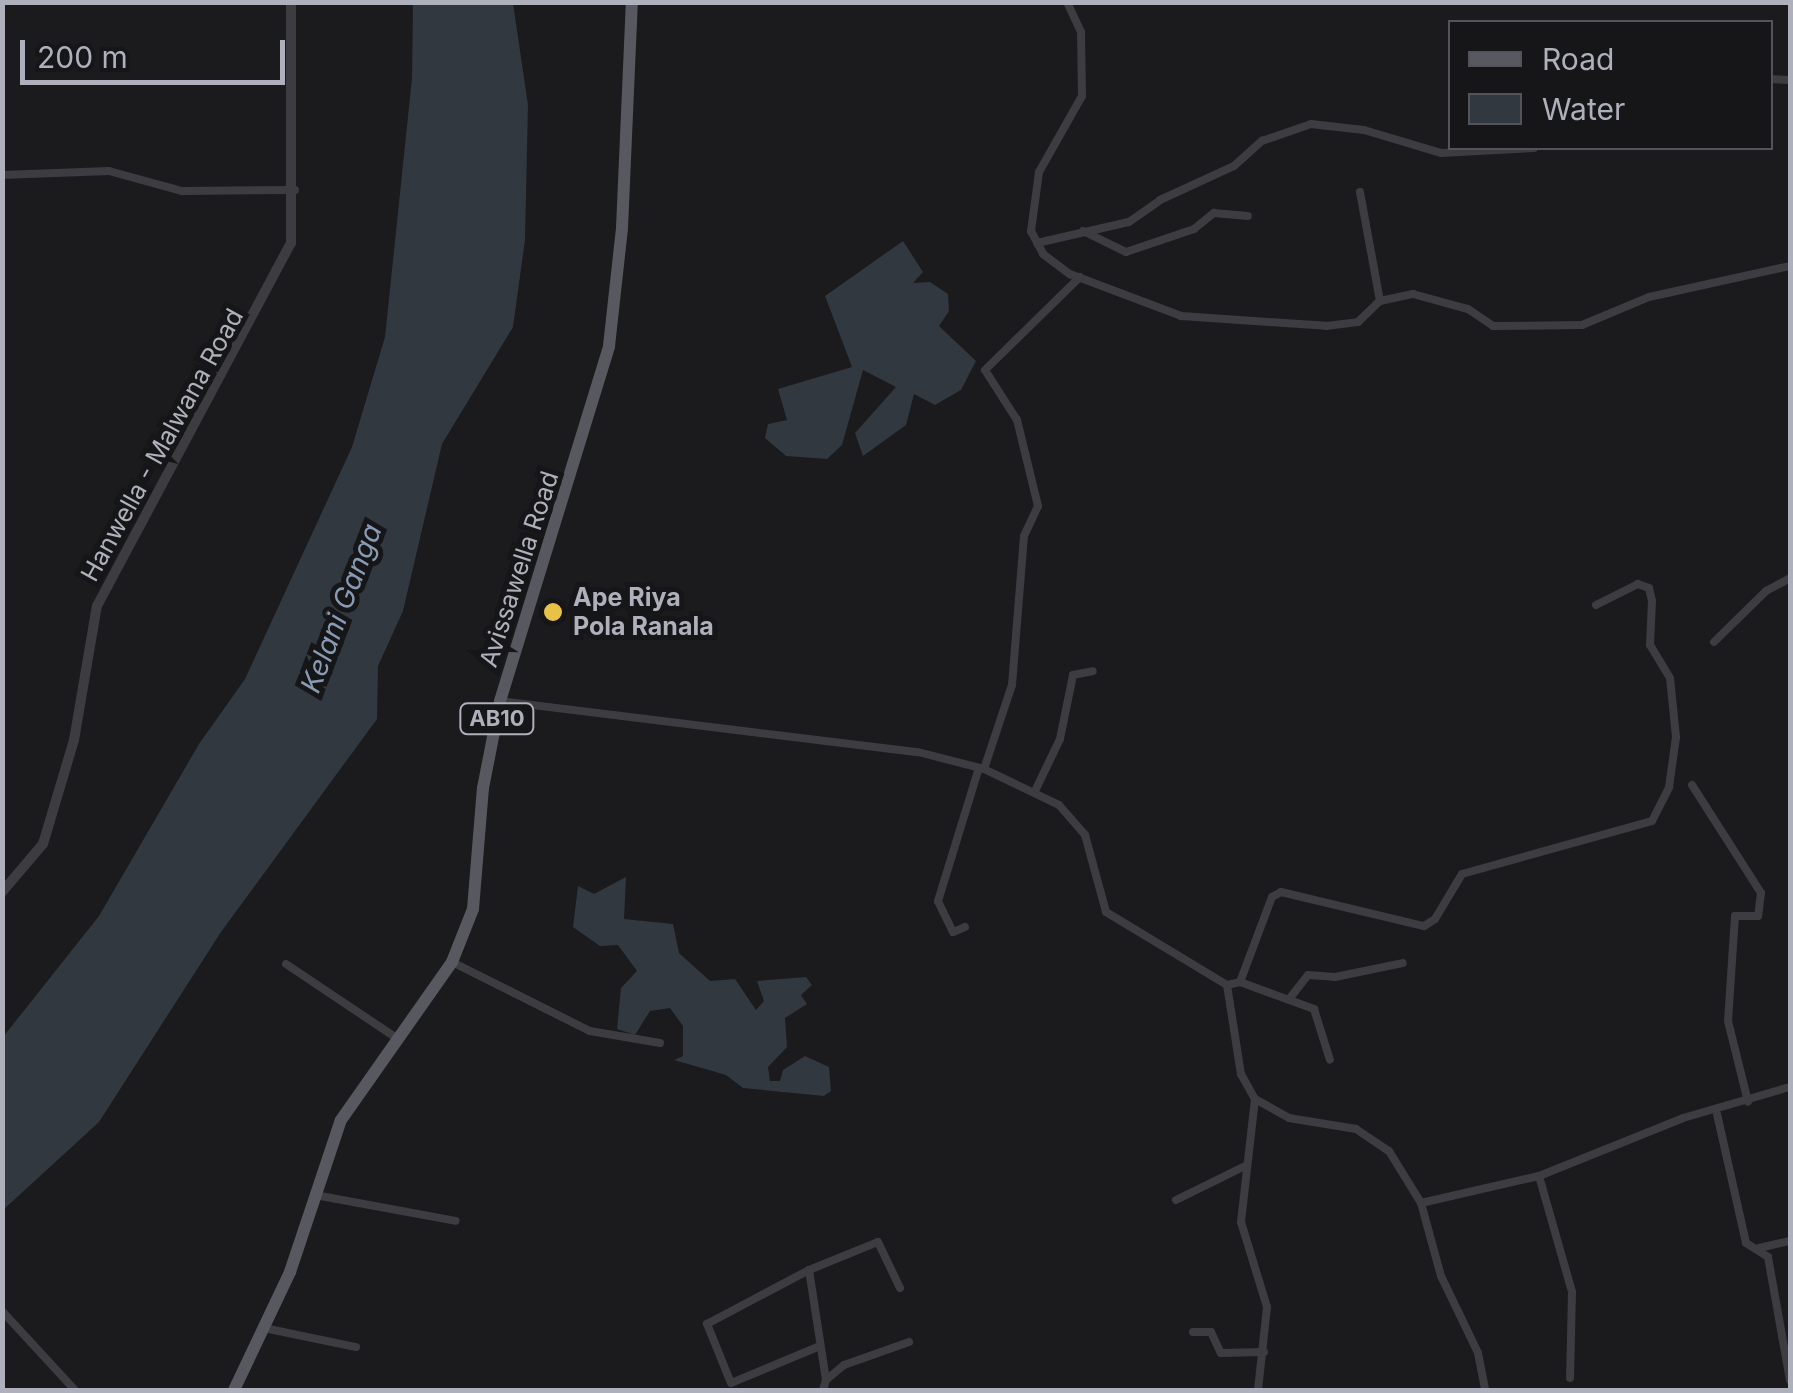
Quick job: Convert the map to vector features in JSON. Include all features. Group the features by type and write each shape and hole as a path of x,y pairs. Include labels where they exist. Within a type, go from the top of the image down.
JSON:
{"main road":[{"name":"Avissawella Road","path":"234,1390 290,1272 311,1194 341,1120 452,962 473,909 484,788 500,700 609,346 622,228 632,2"}],"street":[{"name":"Hanwella - Malwana Road","path":"2,892 43,844 74,740 97,606 274,284 291,243 291,2"},
{"path":"1067,2 1081,32 1082,96 1038,172 1029,205 1037,243 1043,254 1080,277 1181,316 1223,322 1326,326 1358,322 1380,301 1413,294 1437,300 1493,326 1582,325 1650,297 1790,266"},
{"path":"1037,243 1129,222 1160,200 1234,166 1262,140 1311,124 1364,130 1441,153 1497,150"},
{"path":"2,175 108,171 182,191 294,190"},
{"path":"1360,192 1380,301"},
{"path":"1083,232 1126,252 1194,229 1214,213 1248,216"},
{"path":"965,926 953,932 938,901 1012,684 1016,594 1024,536 1038,506 1017,420 985,370 1080,277"},
{"path":"1714,642 1766,591 1790,578"},
{"path":"1240,982 1272,897 1281,892 1424,926 1435,919 1462,874 1652,820 1669,787 1676,738 1670,678 1650,645 1649,588 1638,584 1596,605"},
{"path":"1036,788 1060,739 1073,675 1093,671"},
{"path":"500,700 866,742 981,768 1036,788 1075,818 1086,834 1106,912 1227,986 1240,982 1314,1008 1330,1060"},
{"path":"1692,785 1761,893 1758,916 1735,916 1728,1022 1748,1102"},
{"path":"452,962 590,1031 660,1044"},
{"path":"1290,998 1308,975 1335,977 1403,963"},
{"path":"286,964 398,1038"},
{"path":"1227,986 1242,1074 1255,1098 1289,1118 1377,1138 1421,1203 1441,1276 1478,1353 1485,1390"},
{"path":"1421,1203 1539,1176 1684,1118 1717,1114 1790,1086"},
{"path":"1255,1098 1241,1222 1267,1307 1258,1390"},
{"path":"1717,1114 1746,1243 1760,1248 1768,1257 1790,1380"},
{"path":"1176,1200 1245,1166"},
{"path":"1539,1176 1572,1292 1570,1378"},
{"path":"311,1194 456,1222"},
{"path":"820,1346 731,1383 707,1330 714,1317 808,1270 878,1242 900,1288"},
{"path":"1760,1248 1790,1242"},
{"path":"808,1270 826,1380 823,1390"},
{"path":"2,1310 76,1390"},
{"path":"264,1328 356,1346"},
{"path":"1193,1332 1211,1332 1221,1353 1264,1352"},
{"path":"826,1380 844,1365 909,1342"}],"water":[{"name":"Kelani Ganga","path":"413,3 513,3 528,105 525,240 513,327 442,444 403,611 378,666 377,719 221,932 99,1122 3,1210 3,1037 99,916 199,744 245,679 352,447 385,337 412,78"},
{"path":"903,241 923,272 913,283 930,282 948,294 949,311 939,326 976,361 961,390 935,405 914,394 906,425 863,456 855,433 896,387 863,370 842,445 827,459 786,456 765,438 768,424 787,420 778,389 852,367 825,296"},
{"path":"626,877 624,919 673,924 679,953 710,981 735,979 756,1010 764,1001 757,981 806,977 812,985 801,995 807,1004 785,1018 787,1047 768,1067 770,1081 780,1081 783,1070 805,1056 829,1067 831,1091 824,1096 743,1088 726,1075 674,1060 683,1056 683,1026 670,1008 650,1011 635,1035 617,1029 621,988 637,971 618,945 600,946 573,927 578,886 594,894"}],"place":[{"name":"Ape Riya Pola Ranala","path":"553,612"}]}
